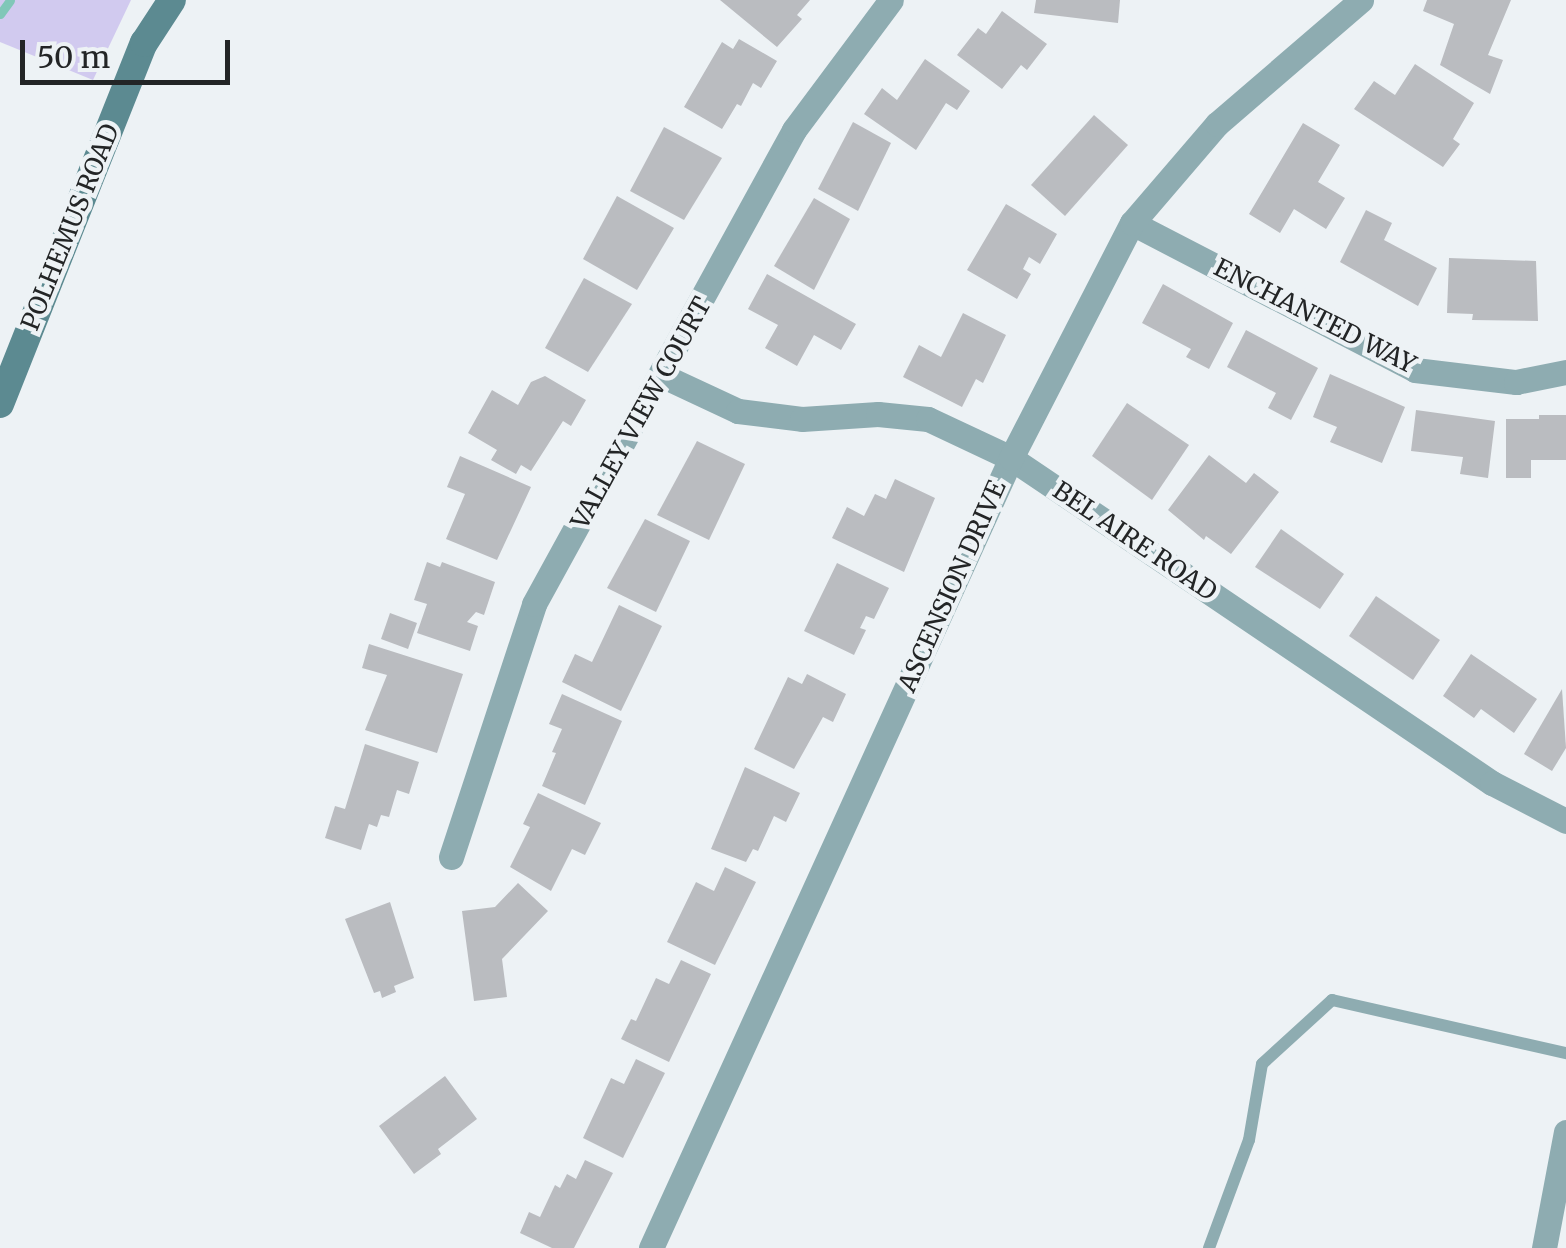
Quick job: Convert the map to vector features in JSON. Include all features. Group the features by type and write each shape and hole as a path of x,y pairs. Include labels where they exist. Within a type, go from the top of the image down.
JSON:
{"main road":[{"name":"POLHEMUS ROAD","path":"0,404 144,43 172,0"}],"street":[{"name":"VALLEY VIEW COURT","path":"451,857 534,604 663,376 794,130 891,0"},
{"name":"ASCENSION DRIVE","path":"652,1248 1011,458 1132,223 1217,124 1361,0"},
{"name":"ENCHANTED WAY","path":"1132,223 1415,370 1516,382 1566,372"},
{"name":"BEL AIRE ROAD","path":"663,376 738,412 802,420 878,414 928,419 1011,458 1492,783 1566,821"},
{"path":"1544,1248 1566,1132"}],"lane":[{"path":"1209,1248 1250,1140 1262,1064 1332,1000 1566,1052"}],"shaded area":[{"path":"0,0 131,0 93,80 0,42"}],"building":[{"path":"720,0 810,0 797,15 802,19 777,47"},
{"path":"1036,0 1120,0 1118,23 1034,13"},
{"path":"1427,0 1511,0 1488,55 1503,60 1490,94 1440,65 1454,24 1423,11"},
{"path":"1002,11 1047,44 1027,70 1021,65 1002,89 957,55 978,28 986,34"},
{"path":"739,39 777,61 761,88 753,83 722,129 684,107 722,42 733,49"},
{"path":"925,59 970,91 957,110 946,103 916,150 864,114 882,88 897,100"},
{"path":"1415,64 1474,103 1453,139 1460,144 1443,167 1354,109 1374,81 1395,95"},
{"path":"1094,115 1128,145 1065,216 1031,185"},
{"path":"853,122 891,143 858,211 818,189"},
{"path":"1303,123 1340,145 1318,182 1345,198 1326,229 1294,209 1280,233 1249,214"},
{"path":"664,127 722,158 684,220 630,191"},
{"path":"617,196 674,228 637,290 583,259"},
{"path":"814,198 850,219 814,290 774,266"},
{"path":"1006,204 1057,234 1040,264 1029,257 1023,269 1031,274 1017,299 967,270"},
{"path":"1366,210 1392,223 1384,240 1437,268 1418,306 1340,262"},
{"path":"1449,258 1536,261 1538,321 1472,320 1473,314 1447,313"},
{"path":"767,274 856,324 841,350 814,335 797,366 765,348 778,325 748,309"},
{"path":"584,278 632,304 588,372 545,348"},
{"path":"1163,284 1233,323 1209,369 1186,357 1191,349 1142,323"},
{"path":"963,313 1006,335 983,383 976,379 962,407 903,377 919,345 941,357"},
{"path":"1246,330 1318,368 1291,420 1268,408 1276,393 1227,367"},
{"path":"1330,374 1405,407 1382,463 1330,442 1337,427 1313,417"},
{"path":"545,376 586,400 571,426 563,421 531,471 521,465 516,474 491,460 497,450 468,433 492,390 518,405 531,382"},
{"path":"1127,403 1189,445 1152,500 1092,456"},
{"path":"1416,410 1495,421 1488,478 1460,474 1463,457 1411,451"},
{"path":"1539,415 1566,415 1566,460 1531,460 1531,478 1506,478 1506,419 1539,419"},
{"path":"697,441 745,464 709,540 657,515"},
{"path":"1209,455 1246,483 1254,473 1279,492 1231,554 1206,536 1204,540 1168,510"},
{"path":"460,456 531,487 497,560 446,539 465,494 447,487"},
{"path":"895,479 935,498 904,572 832,538 847,507 864,516 875,494 886,499"},
{"path":"645,519 690,541 656,612 607,588"},
{"path":"1281,529 1344,574 1320,609 1255,567"},
{"path":"427,562 440,567 442,562 495,582 484,615 476,612 467,622 478,626 470,651 417,633 427,604 414,600"},
{"path":"837,563 889,588 874,619 866,616 860,628 866,630 854,655 804,631"},
{"path":"1376,596 1440,640 1413,680 1349,636"},
{"path":"619,605 662,626 621,711 562,682 575,654 592,662"},
{"path":"390,613 417,623 408,649 381,639"},
{"path":"369,644 463,674 437,753 365,730 387,675 362,668"},
{"path":"1471,654 1537,699 1514,733 1481,709 1474,718 1443,696"},
{"path":"807,674 846,694 833,722 823,717 794,769 754,749 788,677 802,684"},
{"path":"1562,689 1566,748 1552,771 1524,754"},
{"path":"562,694 622,721 585,805 542,786 562,729 549,724"},
{"path":"365,744 419,762 409,794 397,790 389,817 381,815 377,827 369,824 361,850 325,838 335,806 345,809"},
{"path":"745,767 800,793 786,822 774,816 758,851 753,849 746,862 711,849"},
{"path":"538,793 601,823 585,855 572,849 551,891 510,867 530,827 523,824"},
{"path":"725,867 756,882 715,965 667,942 696,882 714,891"},
{"path":"518,883 548,911 502,959 507,997 474,1001 462,911 495,907"},
{"path":"390,902 414,978 394,986 396,992 382,998 380,991 374,993 345,919"},
{"path":"681,960 711,974 669,1062 621,1039 631,1019 636,1021 656,978 669,984"},
{"path":"636,1059 665,1073 623,1158 583,1138 611,1078 624,1084"},
{"path":"445,1076 477,1119 438,1149 441,1154 414,1174 379,1126"},
{"path":"585,1160 613,1173 574,1248 552,1248 520,1233 529,1212 540,1217 555,1185 560,1188 567,1174 576,1179"}],"waterway":[{"path":"0,14 10,0"}]}
